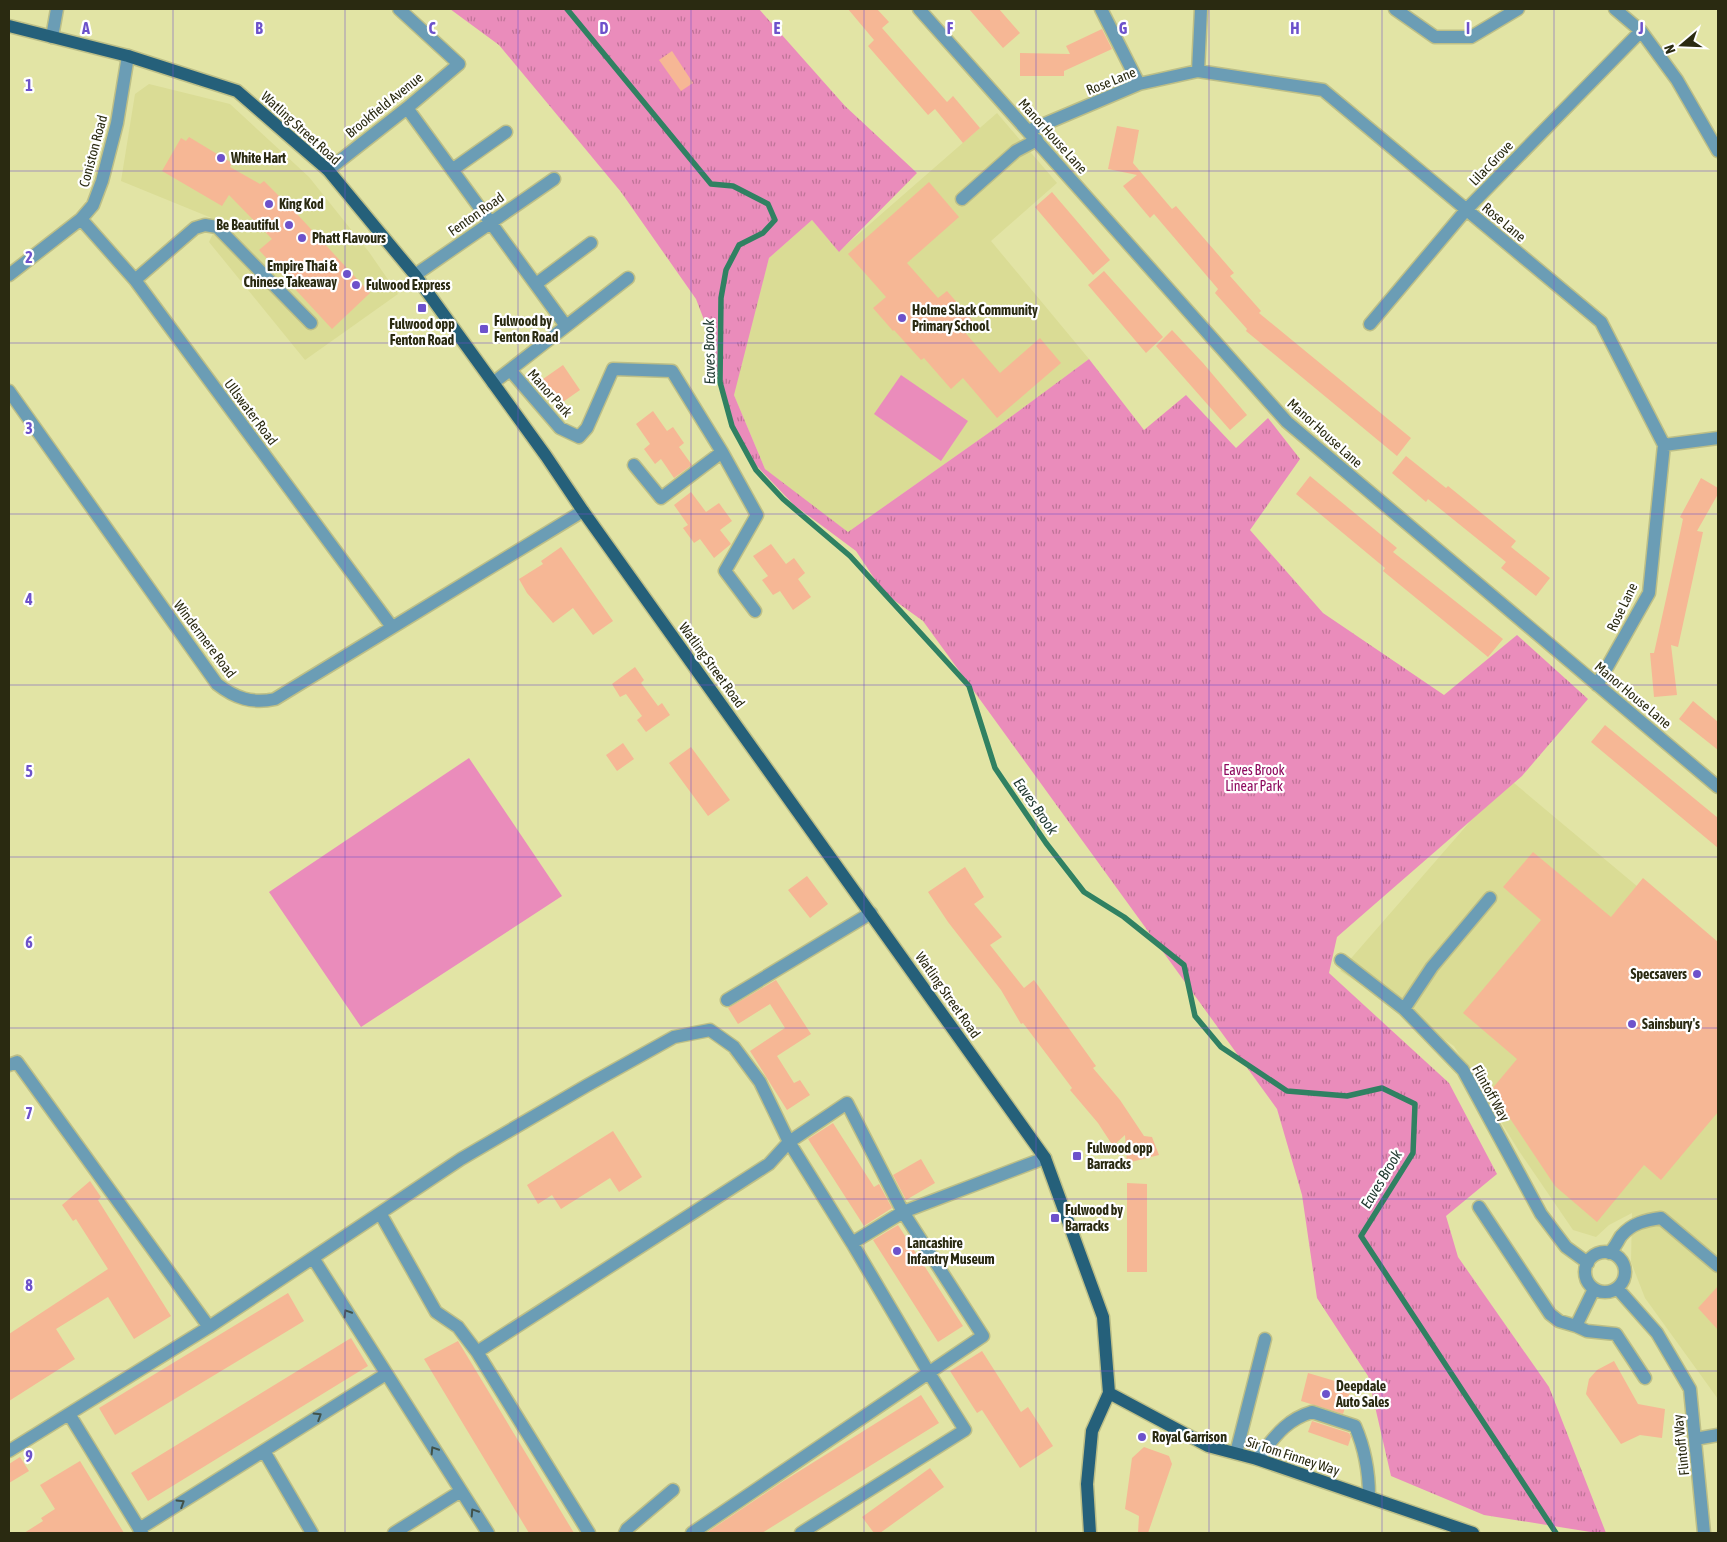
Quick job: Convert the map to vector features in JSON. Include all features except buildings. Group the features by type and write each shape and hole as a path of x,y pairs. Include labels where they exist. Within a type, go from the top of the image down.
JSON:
{"main road":[{"name":"Watling Street Road","path":"9,26 128,56 237,91 328,170 415,275 546,456 583,511 1045,1158 1103,1317 1109,1393 1092,1432 1087,1484 1090,1533"},
{"name":"Sir Tom Finney Way","path":"1109,1393 1208,1446 1257,1459 1473,1533"}],"street":[{"path":"52,38 57,9"},
{"name":"Brookfield Avenue","path":"328,170 459,64 399,9"},
{"name":"Manor House Lane","path":"919,9 1287,422 1718,787"},
{"path":"1101,9 1139,84"},
{"path":"1198,71 1201,9"},
{"path":"1395,9 1434,37 1471,38 1518,9"},
{"path":"1615,9 1641,31 1677,80 1718,151"},
{"name":"Lilac Grove","path":"1370,324 1466,210 1641,31"},
{"name":"Coniston Road","path":"9,275 81,219 93,205 102,181 117,123 128,56"},
{"name":"Rose Lane","path":"962,199 1033,136 1139,84 1198,71 1323,90 1601,322 1664,445 1649,593 1597,684"},
{"path":"407,108 566,326"},
{"path":"452,170 506,132"},
{"name":"Fenton Road","path":"415,275 554,179"},
{"name":"Ullswater Road","path":"81,219 135,280 392,627"},
{"path":"135,280 196,228 205,225 216,228 311,323"},
{"path":"536,284 591,243"},
{"path":"493,383 628,278"},
{"name":"Manor Park","path":"510,370 560,428 579,437 587,428 613,369 672,371 722,452 757,514 725,571 755,611"},
{"name":"Windermere Road","path":"9,391 217,684 229,694 253,701 265,701 275,698 583,511"},
{"path":"1664,445 1718,438"},
{"path":"634,465 661,498 722,452"},
{"path":"1404,1009 1432,968 1490,898"},
{"path":"727,1000 871,913"},
{"name":"Flintoff Way","path":"1341,960 1404,1009 1462,1070 1541,1214 1566,1247 1588,1263"},
{"path":"9,1451 209,1327 461,1159 674,1037 710,1030 734,1047 760,1082 789,1142 852,1243 929,1373 966,1430 801,1533"},
{"path":"9,1065 17,1062 209,1327"},
{"path":"476,1352 769,1164 789,1142 847,1104 903,1212 983,1336 692,1533"},
{"path":"852,1243 903,1212 1045,1158"},
{"path":"1479,1207 1550,1314 1560,1321 1587,1331 1616,1334 1645,1378"},
{"path":"380,1213 436,1312 458,1327 476,1352 589,1533"},
{"path":"1609,1253 1621,1236 1631,1227 1644,1220 1661,1218 1718,1266"},
{"path":"1602,1253 1609,1253 1619,1258 1625,1270 1622,1282 1618,1288 1608,1292 1594,1289 1586,1278 1588,1263 1594,1256 1602,1253"},
{"path":"313,1258 488,1533"},
{"name":"Flintoff Way","path":"1618,1288 1657,1334 1690,1389 1704,1533"},
{"path":"1576,1326 1594,1289"},
{"path":"1236,1454 1265,1339"},
{"path":"69,1414 141,1531 386,1374"},
{"path":"1257,1459 1282,1429 1293,1420 1312,1412 1329,1417 1355,1426 1365,1451 1369,1474 1369,1496"},
{"path":"1695,1439 1718,1435"},
{"path":"264,1451 312,1533"},
{"path":"625,1533 673,1490"},
{"path":"394,1533 460,1491"}],"shaded area":[{"path":"149,84 230,104 309,177 369,252 398,294 305,360 209,242 219,221 121,181 135,94"},
{"name":"Holme Slack Community Primary School","path":"997,113 1057,183 991,241 1089,359 997,427 848,532 771,476 765,469 734,395 734,388 769,258 812,220 839,251"},
{"path":"1508,778 1718,954 1718,1399 1645,1298 1631,1262 1632,1213 1609,1225 1596,1237 1573,1230 1519,1151 1454,1046 1340,971"}],"green space":[{"name":"Eaves Brook Linear Park","path":"450,9 759,9 845,106 917,173 839,252 812,220 769,258 734,395 765,469 848,532 997,427 1089,359 1144,430 1186,395 1236,448 1268,418 1300,459 1250,530 1323,613 1444,695 1517,635 1588,699 1522,776 1337,937 1329,973 1449,1083 1497,1174 1446,1216 1458,1257 1549,1387 1606,1533 1484,1515 1391,1476 1368,1376 1317,1298 1302,1195 1277,1109 923,621 884,593 856,551 794,505 754,463 732,426 709,347 706,325 696,299 621,192 499,45"},
{"path":"901,375 968,421 941,461 874,414"},
{"path":"469,758 562,896 361,1027 269,892"}],"waterway":[{"name":"Eaves Brook","path":"567,9 711,184 733,186 768,204 775,220 763,233 739,245 726,270 721,298 720,382 732,426 756,470 783,499 850,556 969,686 995,768 1046,843 1084,892 1124,917 1184,965 1195,1016 1221,1047 1287,1091 1347,1096 1382,1088 1415,1104 1413,1153 1361,1236 1556,1533"}],"place":[{"name":"White Hart","path":"221,158"},
{"name":"King Kod","path":"269,204"},
{"name":"Be Beautiful","path":"289,225"},
{"name":"Phatt Flavours","path":"302,238"},
{"name":"Empire Thai & Chinese Takeaway","path":"347,274"},
{"name":"Fulwood Express","path":"356,285"},
{"name":"Fulwood opp Fenton Road","path":"422,308"},
{"name":"Holme Slack Community Primary School","path":"902,318"},
{"name":"Fulwood by Fenton Road","path":"484,329"},
{"name":"Specsavers","path":"1697,974"},
{"name":"Sainsbury's","path":"1632,1024"},
{"name":"Fulwood opp Barracks","path":"1077,1156"},
{"name":"Fulwood by Barracks","path":"1055,1218"},
{"name":"Lancashire Infantry Museum","path":"897,1251"},
{"name":"Deepdale Auto Sales","path":"1326,1394"},
{"name":"Royal Garrison","path":"1142,1437"}]}
